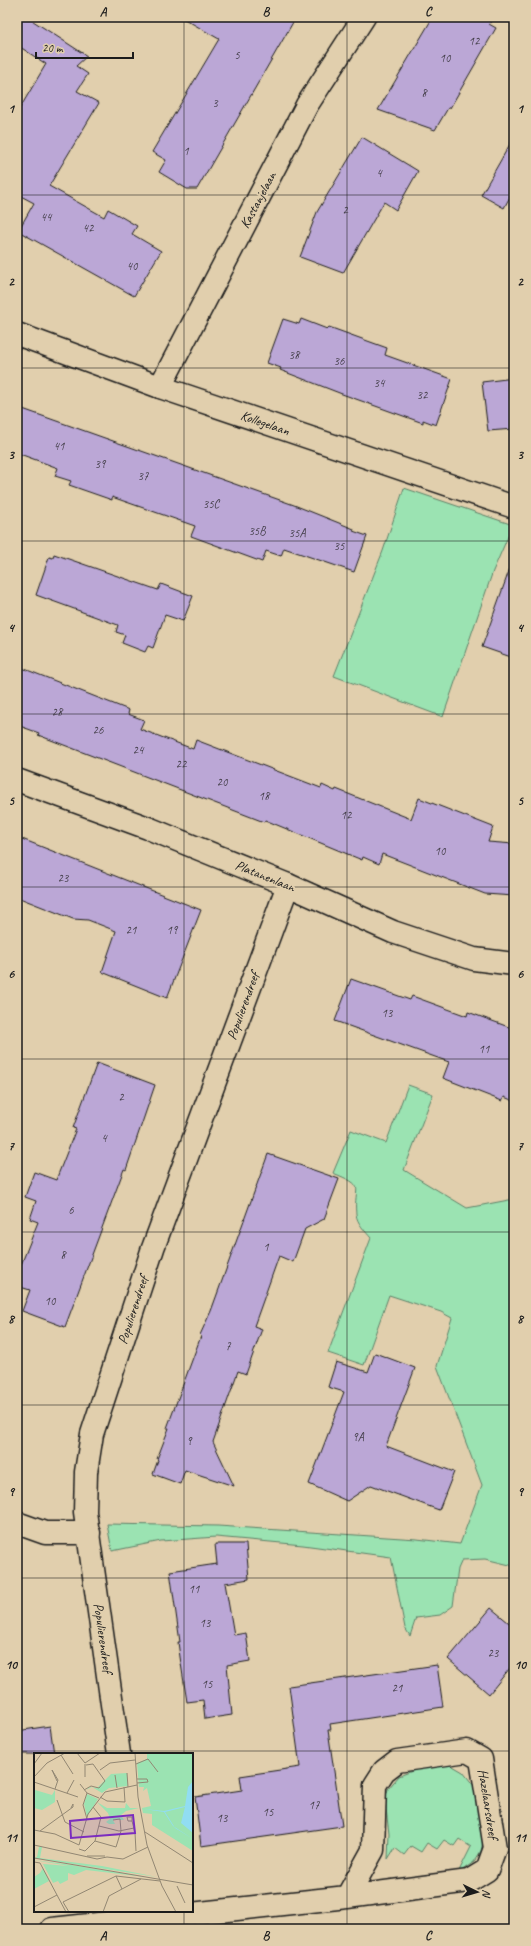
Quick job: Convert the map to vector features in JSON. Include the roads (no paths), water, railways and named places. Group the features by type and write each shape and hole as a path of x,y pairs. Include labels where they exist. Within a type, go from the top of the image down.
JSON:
{"street":[{"name":"Kastanjelaan","path":"160,387 308,105 364,17"},
{"name":"Kollegelaan","path":"17,334 160,387 514,507"},
{"name":"Platanenlaan","path":"17,780 148,828 288,885 393,932 474,959 514,964"},
{"name":"Populierendreef","path":"119,1753 90,1533 85,1512 86,1472 92,1434 153,1248 288,885"},
{"path":"17,1523 44,1533 90,1533"},
{"name":"Hazelaarsdreef","path":"193,1910 347,1897 469,1881 487,1870 495,1848 481,1759 467,1751 398,1761 384,1771 375,1785 373,1850 347,1897"},
{"name":"Hazelaarsdreef","path":"52,1929 140,1915 174,1912"}]}
